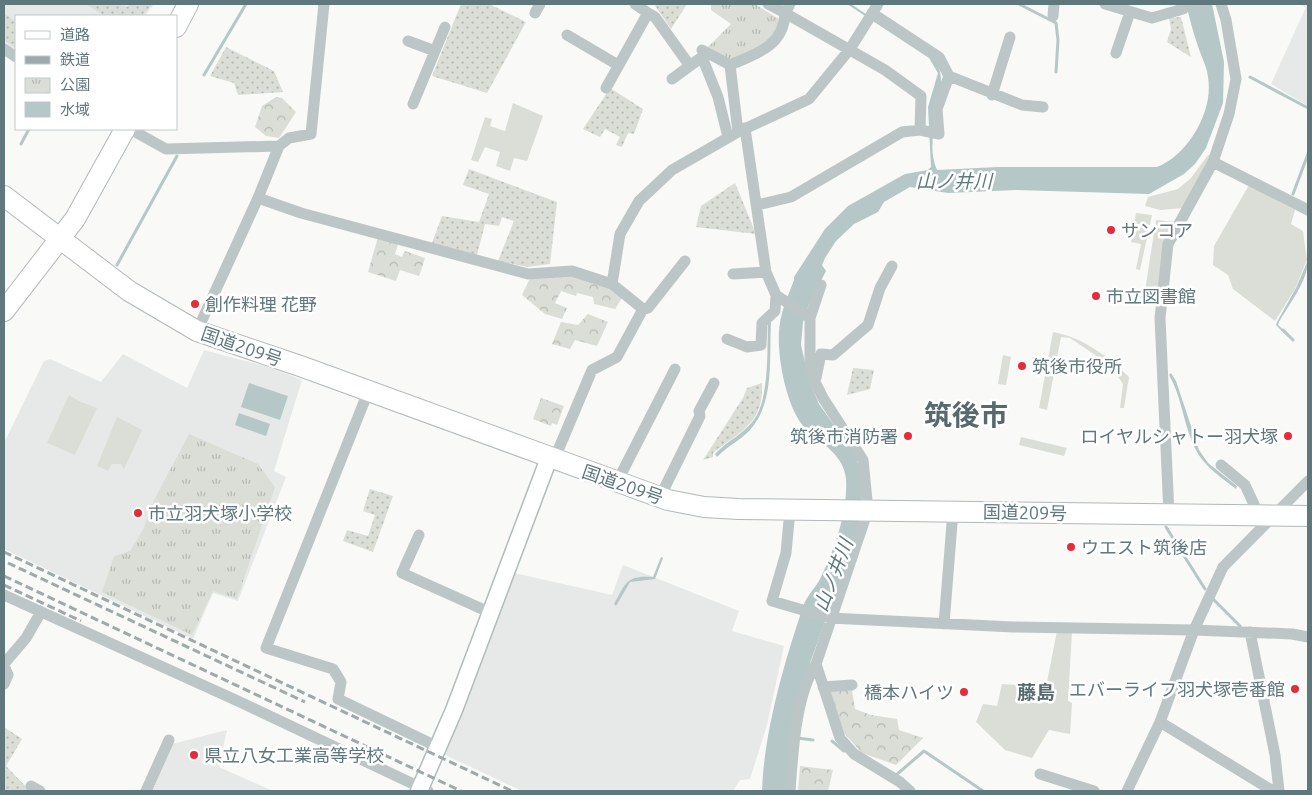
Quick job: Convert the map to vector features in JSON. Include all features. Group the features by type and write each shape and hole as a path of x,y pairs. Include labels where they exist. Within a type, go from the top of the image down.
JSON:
{"highway":[{"path":"178,23 188,4"},
{"path":"55,236 64,212 108,130"},
{"path":"4,307 55,236 75,219 124,130"},
{"name":"国道209号","path":"4,196 130,291 197,331 302,367 660,497 704,507 790,510 1308,516"}],"street":[{"path":"197,331 258,198 279,146 289,138 311,134 324,4"},
{"path":"635,4 655,17 690,66"},
{"path":"768,4 788,9 884,70 921,96 920,130"},
{"path":"1053,16 1054,4"},
{"path":"1105,4 1152,18 1183,9 1181,4"},
{"path":"1170,514 1160,318 1168,244 1213,162 1229,114 1236,79 1226,20 1221,4"},
{"path":"612,284 620,234 639,201 672,170 737,132 809,99 850,49 875,8 939,57 949,76 992,95 1022,105 1043,107"},
{"path":"730,65 769,48 785,24 788,9"},
{"path":"1116,53 1130,12"},
{"path":"606,88 648,14"},
{"path":"413,104 445,26"},
{"path":"567,34 618,65"},
{"path":"992,95 1010,37"},
{"path":"408,41 435,51"},
{"path":"4,49 15,56"},
{"path":"702,50 730,65"},
{"path":"672,79 702,58 718,98 737,132"},
{"path":"730,65 737,132 757,205 766,272 778,296 810,318"},
{"path":"757,205 791,196 902,132 920,130 939,134 937,108 949,76"},
{"path":"132,130 166,149 279,146"},
{"path":"1213,162 1308,210"},
{"path":"258,198 301,213 528,274 572,271 612,284 642,309 648,308 685,261"},
{"path":"815,382 821,354 833,355 868,325 880,288 892,266"},
{"path":"733,274 766,272"},
{"path":"790,791 801,703 809,675 816,664 829,618 862,533 868,510 863,460 815,382 810,365 810,318 821,285"},
{"path":"727,340 747,347 761,345 762,322 776,311 778,296"},
{"path":"4,595 423,790 552,459 589,376 592,370 616,357 642,309"},
{"path":"617,482 675,369"},
{"path":"660,497 700,416 698,411 714,383"},
{"path":"368,392 266,648 333,669 341,682 338,699 438,748"},
{"path":"1221,465 1245,485 1265,515"},
{"path":"1127,791 1160,722 1194,630 1223,567 1265,515 1308,481"},
{"path":"790,510 786,553 772,601 829,618 944,624 1250,632 1308,637"},
{"path":"944,624 953,511"},
{"path":"419,534 402,573 491,612"},
{"path":"4,684 8,675 4,664 26,638 41,612"},
{"path":"1250,632 1275,755 1279,791"},
{"path":"816,664 840,738 854,754 900,782 910,791"},
{"path":"823,688 852,685"},
{"path":"1160,722 1273,791"},
{"path":"146,791 169,740"},
{"path":"1040,774 1094,791"}],"shaded area":[{"path":"4,4 154,4 146,15 15,15 15,50 4,44"},
{"path":"1299,4 1308,4 1308,106 1271,84 1306,7"},
{"name":"市立羽犬塚小学校","path":"204,350 272,368 302,380 274,471 286,477 238,601 213,593 193,639 4,549 4,443 44,361 50,359 101,382 123,354 187,388"},
{"path":"623,565 739,611 732,631 784,646 767,725 750,779 740,780 733,791 522,791 443,754 514,573 612,595"},
{"name":"県立八女工業高等学校","path":"227,730 219,767 273,791 150,791 172,744"}],"green space":[{"path":"86,4 116,4 127,7 131,4 152,4 143,15 102,15"},
{"path":"461,4 489,4 526,22 487,93 432,76"},
{"path":"654,4 687,4 671,29"},
{"path":"711,4 755,4 779,19 777,28 767,41 753,51 730,62 707,48 731,24 711,10"},
{"path":"4,13 15,21 15,47 4,40"},
{"path":"1181,17 1191,57 1167,42 1171,29 1169,18"},
{"path":"226,47 274,71 283,92 238,95 234,83 210,76"},
{"path":"610,88 643,109 634,134 628,133 622,147 616,145 620,137 605,129 600,137 583,129"},
{"path":"276,97 282,98 296,112 279,138 266,136 255,127 262,106"},
{"path":"513,103 543,116 527,161 514,158 510,171 496,166 500,152 485,147 478,162 471,160 485,117 492,119 490,126 505,131"},
{"path":"1208,155 1211,155 1183,208 1160,210 1145,206 1148,197 1178,189 1191,178"},
{"path":"469,169 557,202 550,264 527,267 498,261 514,221 502,217 499,226 485,224 477,255 432,243 442,216 479,222 489,194 463,185"},
{"path":"735,183 756,234 696,227 701,206"},
{"path":"1249,185 1295,210 1291,224 1303,231 1307,260 1295,289 1275,321 1233,289 1228,275 1213,265 1214,246"},
{"path":"1136,213 1152,215 1140,270 1136,269 1141,244 1131,242"},
{"path":"1156,220 1175,222 1157,300 1144,297"},
{"path":"378,237 399,241 395,254 402,257 405,251 425,258 419,276 400,270 396,281 368,272"},
{"path":"570,273 613,285 624,295 615,309 594,304 593,297 577,293 576,296 561,291 555,303 567,308 562,319 545,314 522,295 530,278"},
{"path":"588,314 608,322 597,346 575,340 570,349 552,344 561,322 578,325"},
{"path":"1053,332 1085,343 1129,377 1124,408 1120,408 1123,384 1110,365 1070,338 1061,337 1047,410 1039,408"},
{"path":"1003,355 1011,357 1006,385 998,384"},
{"path":"853,368 874,370 870,389 847,395"},
{"path":"762,383 762,397 759,408 748,425 713,453 713,457 703,460 743,398 747,388"},
{"path":"69,395 97,408 75,455 47,443"},
{"path":"541,398 564,406 557,425 552,423 551,426 533,419"},
{"path":"117,417 142,430 124,469 121,464 112,464 108,471 97,466"},
{"path":"189,434 258,464 275,487 237,599 213,591 192,635 102,592 114,556 130,551 144,528 154,500"},
{"path":"1021,437 1067,448 1064,456 1019,445"},
{"path":"370,489 393,496 373,552 343,541 347,530 368,536 375,515 363,511"},
{"path":"1057,631 1072,632 1068,701 1072,703 1070,734 1049,730 1032,758 1005,750 976,722 983,704 997,706 1002,684 1016,685 1045,692"},
{"path":"852,690 855,709 871,715 897,719 899,730 923,738 896,765 862,753 844,733 829,691"},
{"path":"4,727 22,739 6,766 30,791 4,791"},
{"path":"800,766 833,770 828,791 798,791"}],"water":[{"name":"山ノ井川","path":"847,4 851,4 936,61 940,73 941,86 932,143 933,157 937,170 998,167 1157,167 1168,161 1179,153 1196,130 1203,117 1209,90 1207,70 1186,4 1212,4 1224,62 1223,103 1206,148 1195,164 1184,174 1149,194 1016,190 948,193 910,187 884,202 878,212 854,224 836,241 822,265 826,271 809,304 803,322 801,345 809,380 819,404 856,456 862,479 861,522 810,663 797,708 786,791 762,791 767,745 782,674 804,603 819,581 835,545 845,505 846,492 844,471 837,457 807,430 793,409 788,395 779,348 782,312 794,277 825,229 848,206 905,174 928,170 931,167 928,107 938,73 929,58"},
{"path":"1308,260 1305,276 1278,325 1287,333 1285,334 1276,325 1296,288"},
{"path":"768,321 771,322 770,365 764,406 750,430 717,457 715,454 749,426 758,412 765,387"},
{"path":"1171,373 1176,381 1199,450 1208,463 1237,486 1236,489 1213,471 1199,455 1193,444 1169,375"},
{"path":"249,383 288,396 280,420 241,407"},
{"path":"239,413 270,424 266,436 235,425"},
{"path":"661,557 663,558 655,579 630,582 616,606 614,604 628,582 637,577 653,577"}],"waterway":[{"path":"204,75 246,4"},
{"path":"1019,4 1056,23 1058,40 1056,72"},
{"path":"1250,77 1308,108"},
{"path":"21,144 28,130"},
{"path":"1293,194 1308,154"},
{"path":"117,265 177,156"},
{"path":"1283,330 1293,340"},
{"path":"1166,527 1205,589"},
{"path":"1213,599 1240,626"},
{"path":"797,738 813,740"},
{"path":"832,741 844,751"},
{"path":"895,776 924,751 983,791"}],"railway":[{"path":"4,552 512,791"},
{"path":"8,563 305,702"},
{"path":"4,576 461,791"},
{"path":"4,585 81,621"}],"place":[{"name":"サンコア","path":"1111,230"},
{"name":"市立図書館","path":"1096,296"},
{"name":"創作料理 花野","path":"195,304"},
{"name":"筑後市役所","path":"1022,366"},
{"name":"筑後市消防署","path":"908,436"},
{"name":"ロイヤルシャトー羽犬塚","path":"1288,436"},
{"name":"市立羽犬塚小学校","path":"138,513"},
{"name":"ウエスト筑後店","path":"1071,547"},
{"name":"エバーライフ羽犬塚壱番館","path":"1295,689"},
{"name":"橋本ハイツ","path":"964,692"},
{"name":"県立八女工業高等学校","path":"194,755"}],"district":[{"name":"筑後市","path":"966,414"},
{"name":"藤島","path":"1036,692"}]}
